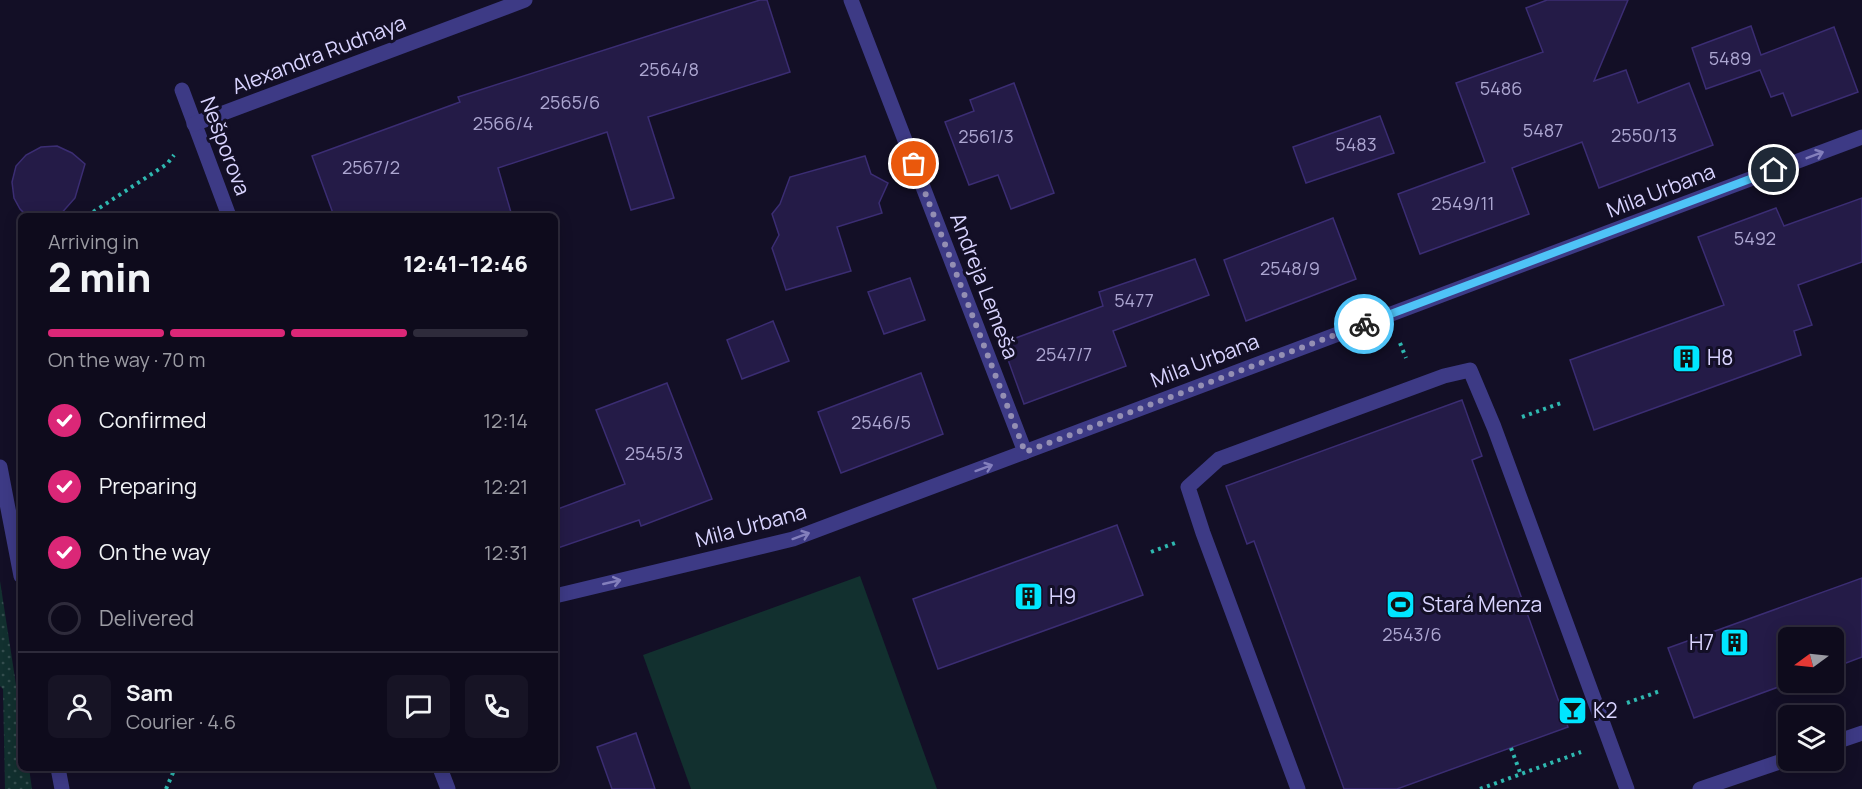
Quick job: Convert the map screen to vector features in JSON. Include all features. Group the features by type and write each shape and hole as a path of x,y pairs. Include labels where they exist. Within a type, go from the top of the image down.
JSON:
{"street":[{"name":"Alexandra Rudnaya","path":"194,124 525,0"},
{"name":"Andreja Lemeša","path":"851,0 1025,452"},
{"name":"Nešporova","path":"182,90 228,213"},
{"name":"Mila Urbana","path":"558,595 793,539 1862,137"},
{"path":"1298,789 1188,487 1219,459 1444,376 1470,370 1494,428 1627,789"},
{"path":"0,467 18,560"},
{"path":"1844,739 1862,733"},
{"path":"1700,789 1778,762"},
{"path":"59,771 62,789"},
{"path":"441,771 448,789"}],"path":[{"path":"92,213 167,164 194,124"},
{"path":"1494,428 1564,402"},
{"path":"1480,789 1610,744"},
{"path":"1510,748 1521,775"},
{"path":"166,789 174,771"}],"green space":[{"path":"860,576 937,789 691,789 643,655"},
{"path":"0,581 18,698 18,771 29,771 32,789 5,789 3,689 0,686"}],"building":[{"path":"760,0 767,0 790,72 648,117 674,198 631,210 607,132 498,168 511,213 333,213 312,156 460,102 458,97"},
{"path":"1547,0 1628,0 1594,81 1626,70 1638,103 1689,83 1713,145 1599,188 1582,142 1512,168 1529,214 1420,254 1398,194 1485,162 1456,83 1543,52 1526,8"},
{"path":"1751,26 1761,55 1834,27 1858,92 1792,116 1783,93 1771,97 1760,70 1706,89 1692,48"},
{"path":"1014,83 1054,193 1011,209 998,175 969,185 945,122 974,111 970,100"},
{"path":"1380,116 1394,153 1306,183 1293,147"},
{"path":"57,146 72,153 85,164 75,198 62,213 24,213 14,198 12,182 16,166 26,155 41,147"},
{"path":"865,156 871,174 888,183 879,203 882,213 837,227 851,271 786,290 772,248 779,235 772,214 780,204 790,177"},
{"path":"1862,198 1862,262 1798,285 1812,325 1794,331 1801,355 1594,430 1570,360 1724,305 1698,237 1776,208 1784,226"},
{"path":"1333,218 1356,279 1246,321 1224,260"},
{"path":"1195,259 1209,295 1113,331 1126,366 1024,404 1002,343 1103,306 1099,292"},
{"path":"910,278 925,320 884,334 868,292"},
{"path":"773,321 789,361 742,379 727,340"},
{"path":"921,373 943,434 841,473 818,412"},
{"path":"667,383 712,499 641,526 639,520 558,548 558,509 625,484 596,410"},
{"path":"1462,400 1482,456 1472,460 1568,727 1397,789 1344,789 1254,541 1247,544 1226,486"},
{"name":"H9","path":"1117,525 1143,595 938,669 913,599"},
{"name":"H7","path":"1862,578 1862,657 1844,664 1844,627 1778,627 1778,687 1694,718 1668,648"},
{"path":"636,733 655,789 612,789 597,747"}],"way so far":[{"path":"914,164 1025,452 1364,324"}],"place":[{"name":"H8","path":"1686,358"},
{"name":"H9","path":"1028,597"},
{"name":"Stará Menza","path":"1401,605"},
{"name":"H7","path":"1735,643"},
{"name":"K2","path":"1572,711"}],"route":[{"path":"1364,324 1774,170"}]}
